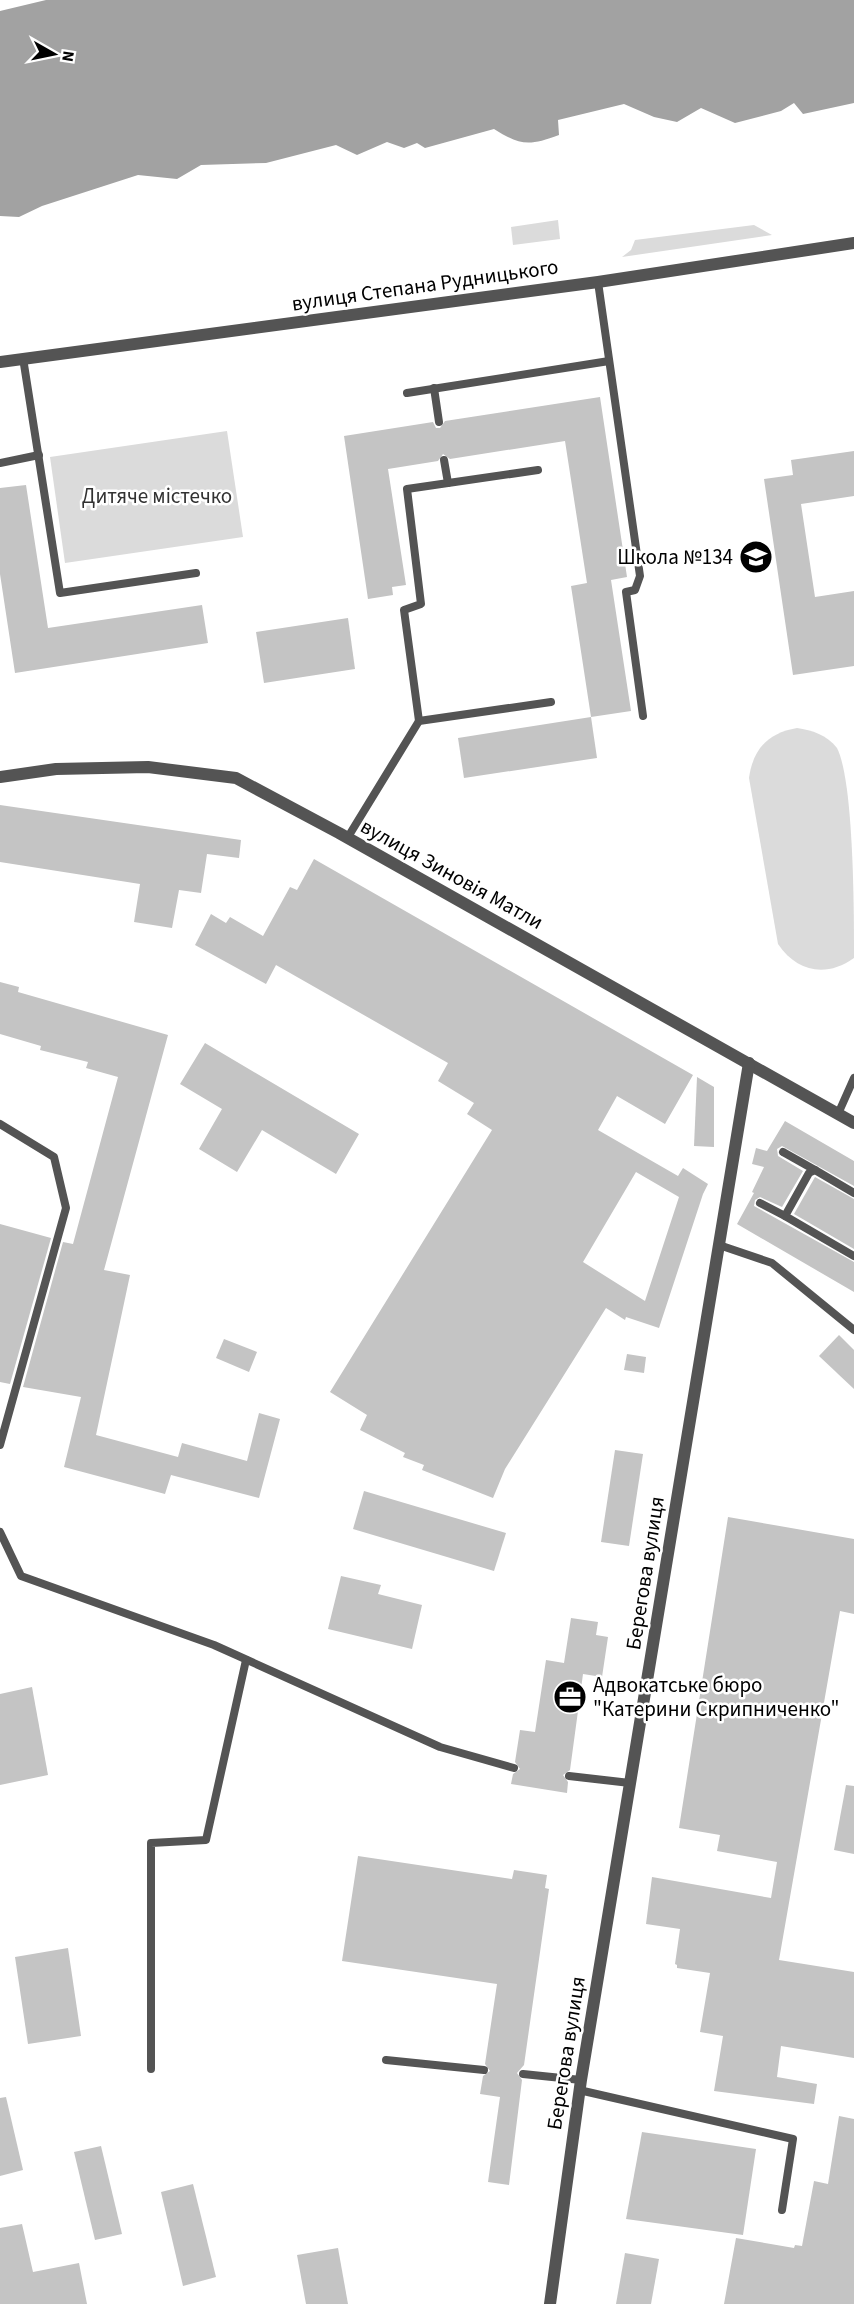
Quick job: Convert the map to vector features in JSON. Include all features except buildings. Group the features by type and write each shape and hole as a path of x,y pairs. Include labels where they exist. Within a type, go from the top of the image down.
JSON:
{"street":[{"name":"вулиця Степана Рудницького","path":"0,362 598,282 854,243"},
{"name":"вулиця Зиновія Матли","path":"0,777 56,769 148,767 236,778 348,837 854,1123"},
{"name":"Берегова вулиця","path":"550,2304 580,2085 749,1063"}],"lane":[{"path":"598,282 640,576 635,590 626,592 643,716"},
{"path":"24,358 60,593 196,573"},
{"path":"407,393 609,361"},
{"path":"434,388 439,422"},
{"path":"0,463 39,455"},
{"path":"444,460 448,483"},
{"path":"348,837 419,721 404,610 421,604 407,489 538,470"},
{"path":"419,721 551,702"},
{"path":"838,1114 854,1078"},
{"path":"0,1124 54,1157 66,1208 2,1428 0,1445"},
{"path":"783,1152 854,1192"},
{"path":"785,1216 809,1173 815,1170"},
{"path":"760,1203 854,1256"},
{"path":"719,1245 772,1263 854,1330"},
{"path":"0,1532 21,1576 214,1645 440,1748 514,1768"},
{"path":"151,2069 151,1843 206,1840 246,1660"},
{"path":"569,1776 630,1784"},
{"path":"386,2060 484,2070"},
{"path":"523,2074 580,2085 793,2139 782,2210"}],"green space":[{"path":"558,220 560,239 513,245 511,227"},
{"path":"754,225 772,235 622,257 631,250 635,240"},
{"name":"Дитяче містечко","path":"227,431 243,537 65,563 50,457"},
{"path":"797,728 819,734 837,748 843,765 847,789 852,849 854,958 823,970 803,966 794,961 778,944 749,778 754,759 764,744 778,734"}],"shaded area":[{"path":"46,0 854,0 854,103 803,114 794,103 781,111 735,123 701,108 677,122 654,117 624,104 558,120 559,135 540,141 525,142 511,139 494,129 425,148 417,143 404,148 387,142 357,155 336,145 266,163 201,165 177,179 138,175 42,206 19,217 0,216 0,11"}],"place":[{"name":"Школа №134","path":"756,557"},
{"name":"Адвокатське бюро \"Катерини Скрипниченко\"","path":"570,1697"}]}
